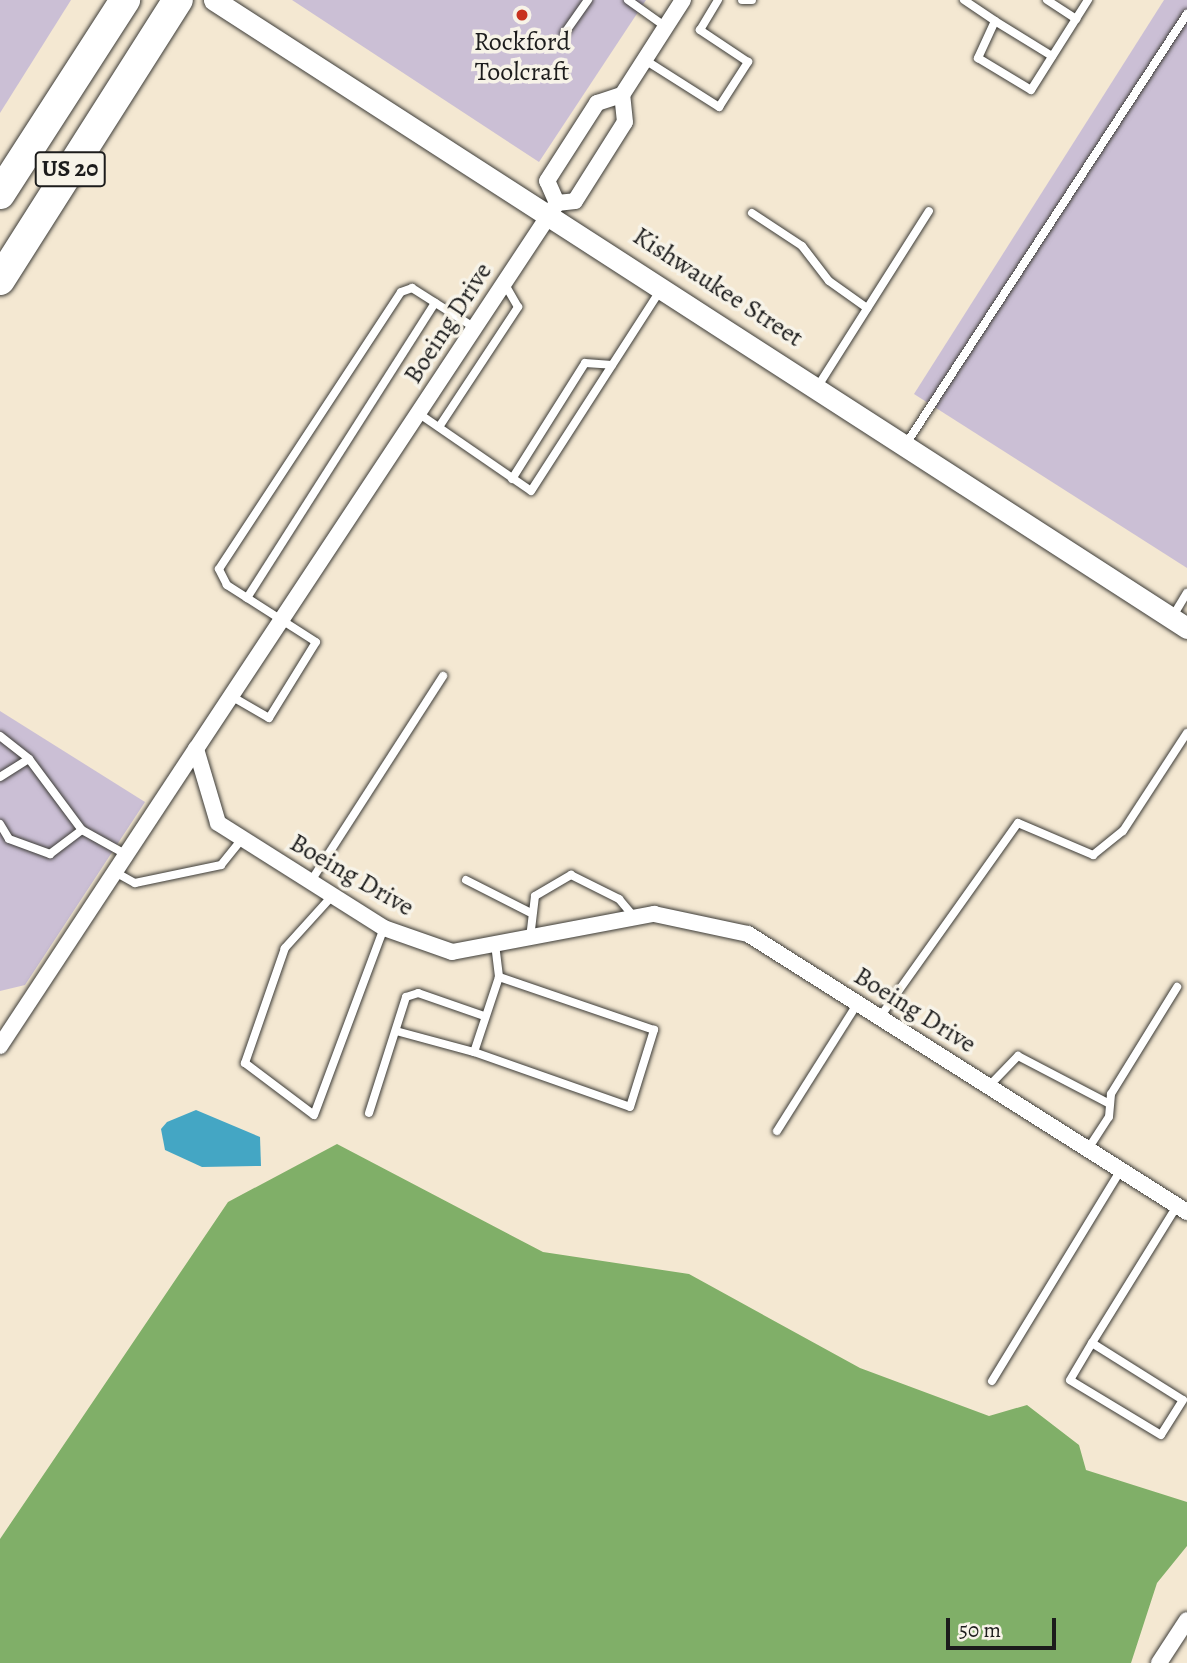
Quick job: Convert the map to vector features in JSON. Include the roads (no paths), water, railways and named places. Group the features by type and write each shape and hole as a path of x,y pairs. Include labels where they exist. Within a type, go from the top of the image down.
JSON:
{"highway":[{"name":"US 20","path":"0,194 125,0"},
{"name":"US 20","path":"0,280 178,0"}],"street":[{"name":"Kishwaukee Street","path":"214,0 553,208 663,285 1179,623"},
{"path":"622,95 625,122 575,201 553,208 547,181 597,103 622,95 683,0"},
{"name":"Boeing Drive","path":"553,208 196,749 218,823 384,928 452,952 654,914 748,934 1182,1209"},
{"path":"0,1046 196,749"},
{"path":"1160,1663 1187,1620"}],"lane":[{"path":"564,34 588,0"},
{"path":"628,0 666,27"},
{"path":"645,60 719,107 748,62 700,30 718,0"},
{"path":"742,0 752,0"},
{"path":"964,0 1052,56"},
{"path":"1047,0 1076,19"},
{"path":"995,21 978,58 1031,90 1088,0"},
{"path":"906,444 1187,14"},
{"path":"818,386 929,211"},
{"path":"752,213 803,246 829,281 867,307"},
{"path":"439,427 518,307 504,283"},
{"path":"418,413 534,493 663,285"},
{"path":"231,696 269,718 316,642 227,586 219,569 401,292 412,288 475,327"},
{"path":"247,598 435,303"},
{"path":"512,479 584,363 612,365"},
{"path":"1179,623 1187,593"},
{"path":"311,881 443,676"},
{"path":"880,1017 1017,823 1093,855 1123,831 1187,733"},
{"path":"0,736 29,760 82,830 127,855"},
{"path":"0,777 29,760"},
{"path":"0,824 9,839 50,854 82,830"},
{"path":"115,872 135,883 221,865 242,839"},
{"path":"530,938 529,912 534,896 571,875 600,886 635,918"},
{"path":"466,880 529,912"},
{"path":"333,895 285,948 245,1063 314,1115 384,928"},
{"path":"474,1052 499,977 495,944"},
{"path":"396,1031 474,1052 624,1108 635,1101 654,1030 499,977"},
{"path":"1088,1149 1108,1117 1108,1103 1177,987"},
{"path":"369,1113 396,1031 412,994 484,1016"},
{"path":"777,1131 858,1003"},
{"path":"989,1086 1018,1056 1108,1103"},
{"path":"992,1381 1121,1170"},
{"path":"1092,1343 1184,1401 1161,1435 1070,1380 1092,1343 1182,1209"}],"water":[{"path":"196,1110 260,1137 261,1166 202,1167 165,1150 161,1129 167,1122"}],"place":[{"name":"Rockford Toolcraft","path":"522,15"}]}
